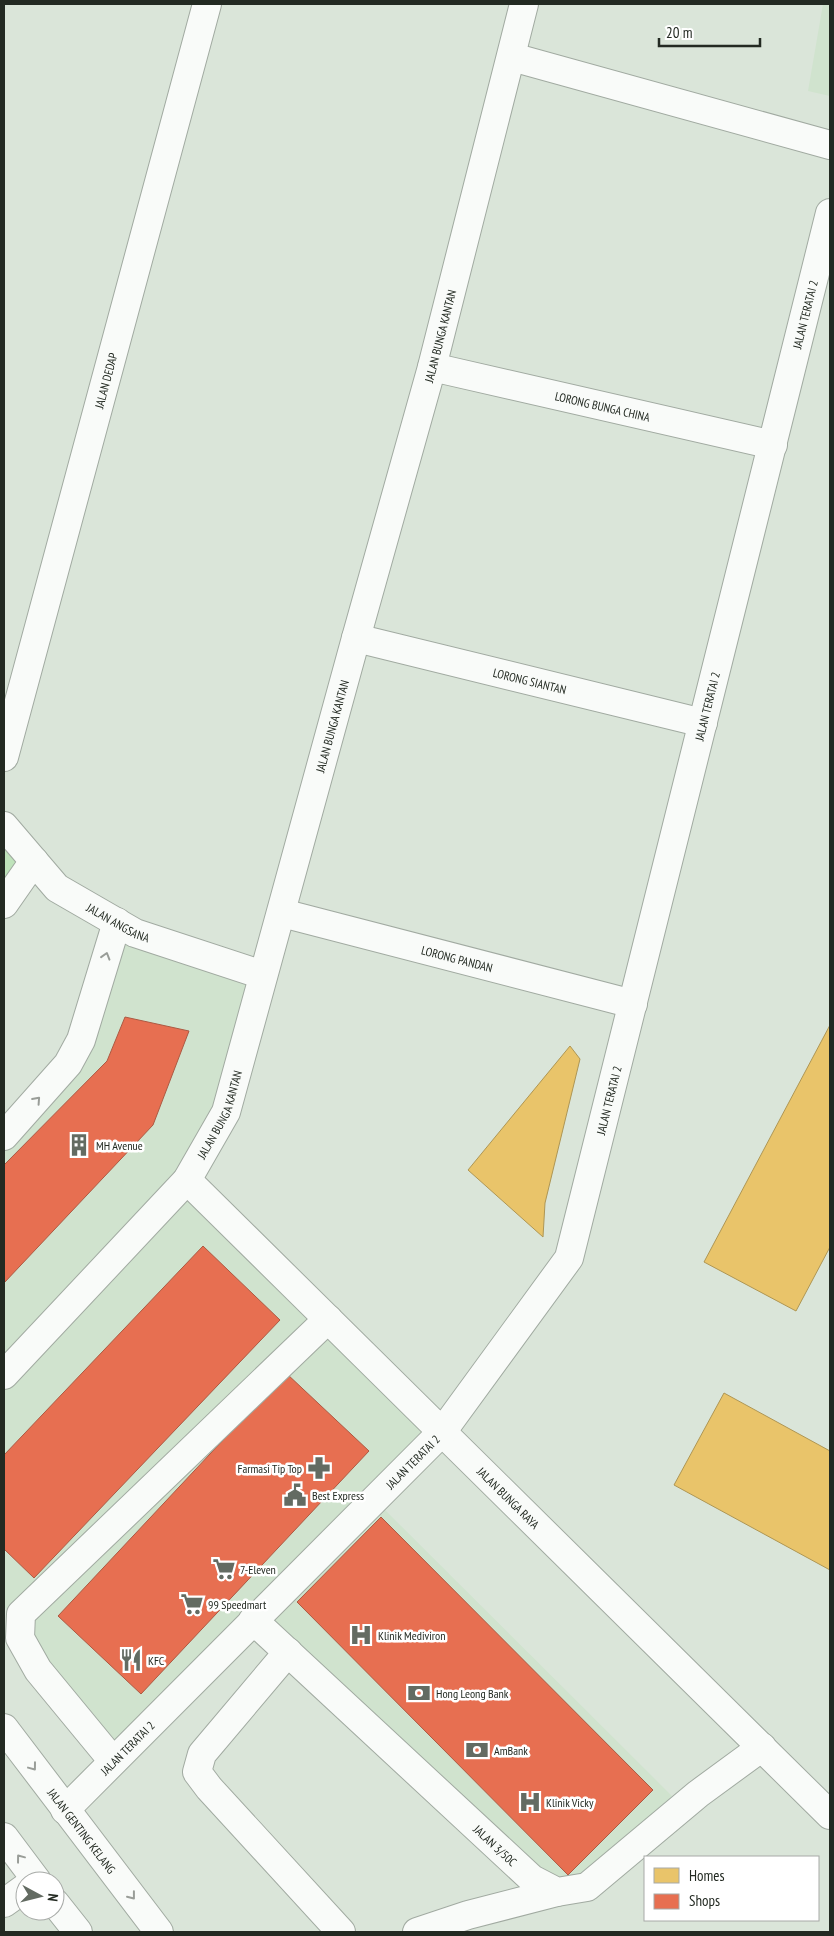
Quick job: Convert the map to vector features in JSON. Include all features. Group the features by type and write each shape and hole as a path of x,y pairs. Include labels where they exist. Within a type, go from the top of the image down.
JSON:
{"street":[{"name":"JALAN DEDAP","path":"4,757 207,4"},
{"name":"JALAN BUNGA KANTAN","path":"4,1375 187,1180 226,1112 432,367 524,4"},
{"path":"512,57 830,145"},
{"name":"JALAN TERATAI 2","path":"64,1810 442,1432 569,1258 830,213"},
{"name":"LORONG BUNGA CHINA","path":"432,367 773,445"},
{"name":"LORONG SIANTAN","path":"356,638 703,722"},
{"name":"JALAN ANGSANA","path":"4,826 57,888 135,933 263,975"},
{"path":"4,904 34,861"},
{"name":"LORONG PANDAN","path":"282,913 633,1004"},
{"path":"4,1136 68,1064 81,1040 117,922"},
{"name":"JALAN BUNGA RAYA","path":"187,1180 830,1815"},
{"path":"113,1761 38,1670 20,1638 21,1614 328,1319"},
{"name":"JALAN 3/50C","path":"254,1620 532,1879 557,1892"},
{"path":"288,1652 202,1754 196,1772 341,1932"},
{"name":"JALAN GENTING KELANG","path":"4,1728 64,1810 159,1932"},
{"path":"417,1932 468,1915 557,1892 587,1887 698,1794 762,1747"},
{"path":"4,1837 26,1871"},
{"path":"4,1903 15,1895"},
{"path":"65,1916 78,1932"}],"shaded area":[{"path":"823,4 830,4 830,96 808,91"},
{"name":"MH Avenue","path":"121,941 249,986 215,1108 179,1169 4,1356 4,1147 72,1073"},
{"path":"187,1199 423,1431 112,1746 4,1606 4,1391"},
{"path":"383,1508 672,1796 582,1877 561,1879 538,1868 272,1620"}],"green space":[{"path":"4,845 18,863 4,884"}],"building: Homes":[{"path":"830,1025 830,1247 796,1311 704,1262"},
{"path":"570,1046 580,1059 545,1203 543,1237 468,1170"},
{"path":"724,1393 830,1451 830,1570 674,1485"}],"building: Shops":[{"name":"MH Avenue","path":"125,1017 189,1031 153,1125 4,1283 4,1165 107,1061"},
{"path":"203,1246 280,1320 34,1578 4,1549 4,1455"},
{"path":"286,1373 369,1451 141,1694 58,1616"},
{"path":"381,1517 653,1790 568,1875 297,1602"}],"place":[{"name":"MH Avenue","path":"79,1145"},
{"name":"Farmasi Tip Top","path":"319,1468"},
{"name":"Best Express","path":"295,1495"},
{"name":"7-Eleven","path":"224,1569"},
{"name":"99 Speedmart","path":"192,1604"},
{"name":"Klinik Mediviron","path":"361,1635"},
{"name":"KFC","path":"131,1660"},
{"name":"Hong Leong Bank","path":"419,1693"},
{"name":"AmBank","path":"477,1750"},
{"name":"Klinik Vicky","path":"530,1802"}]}
